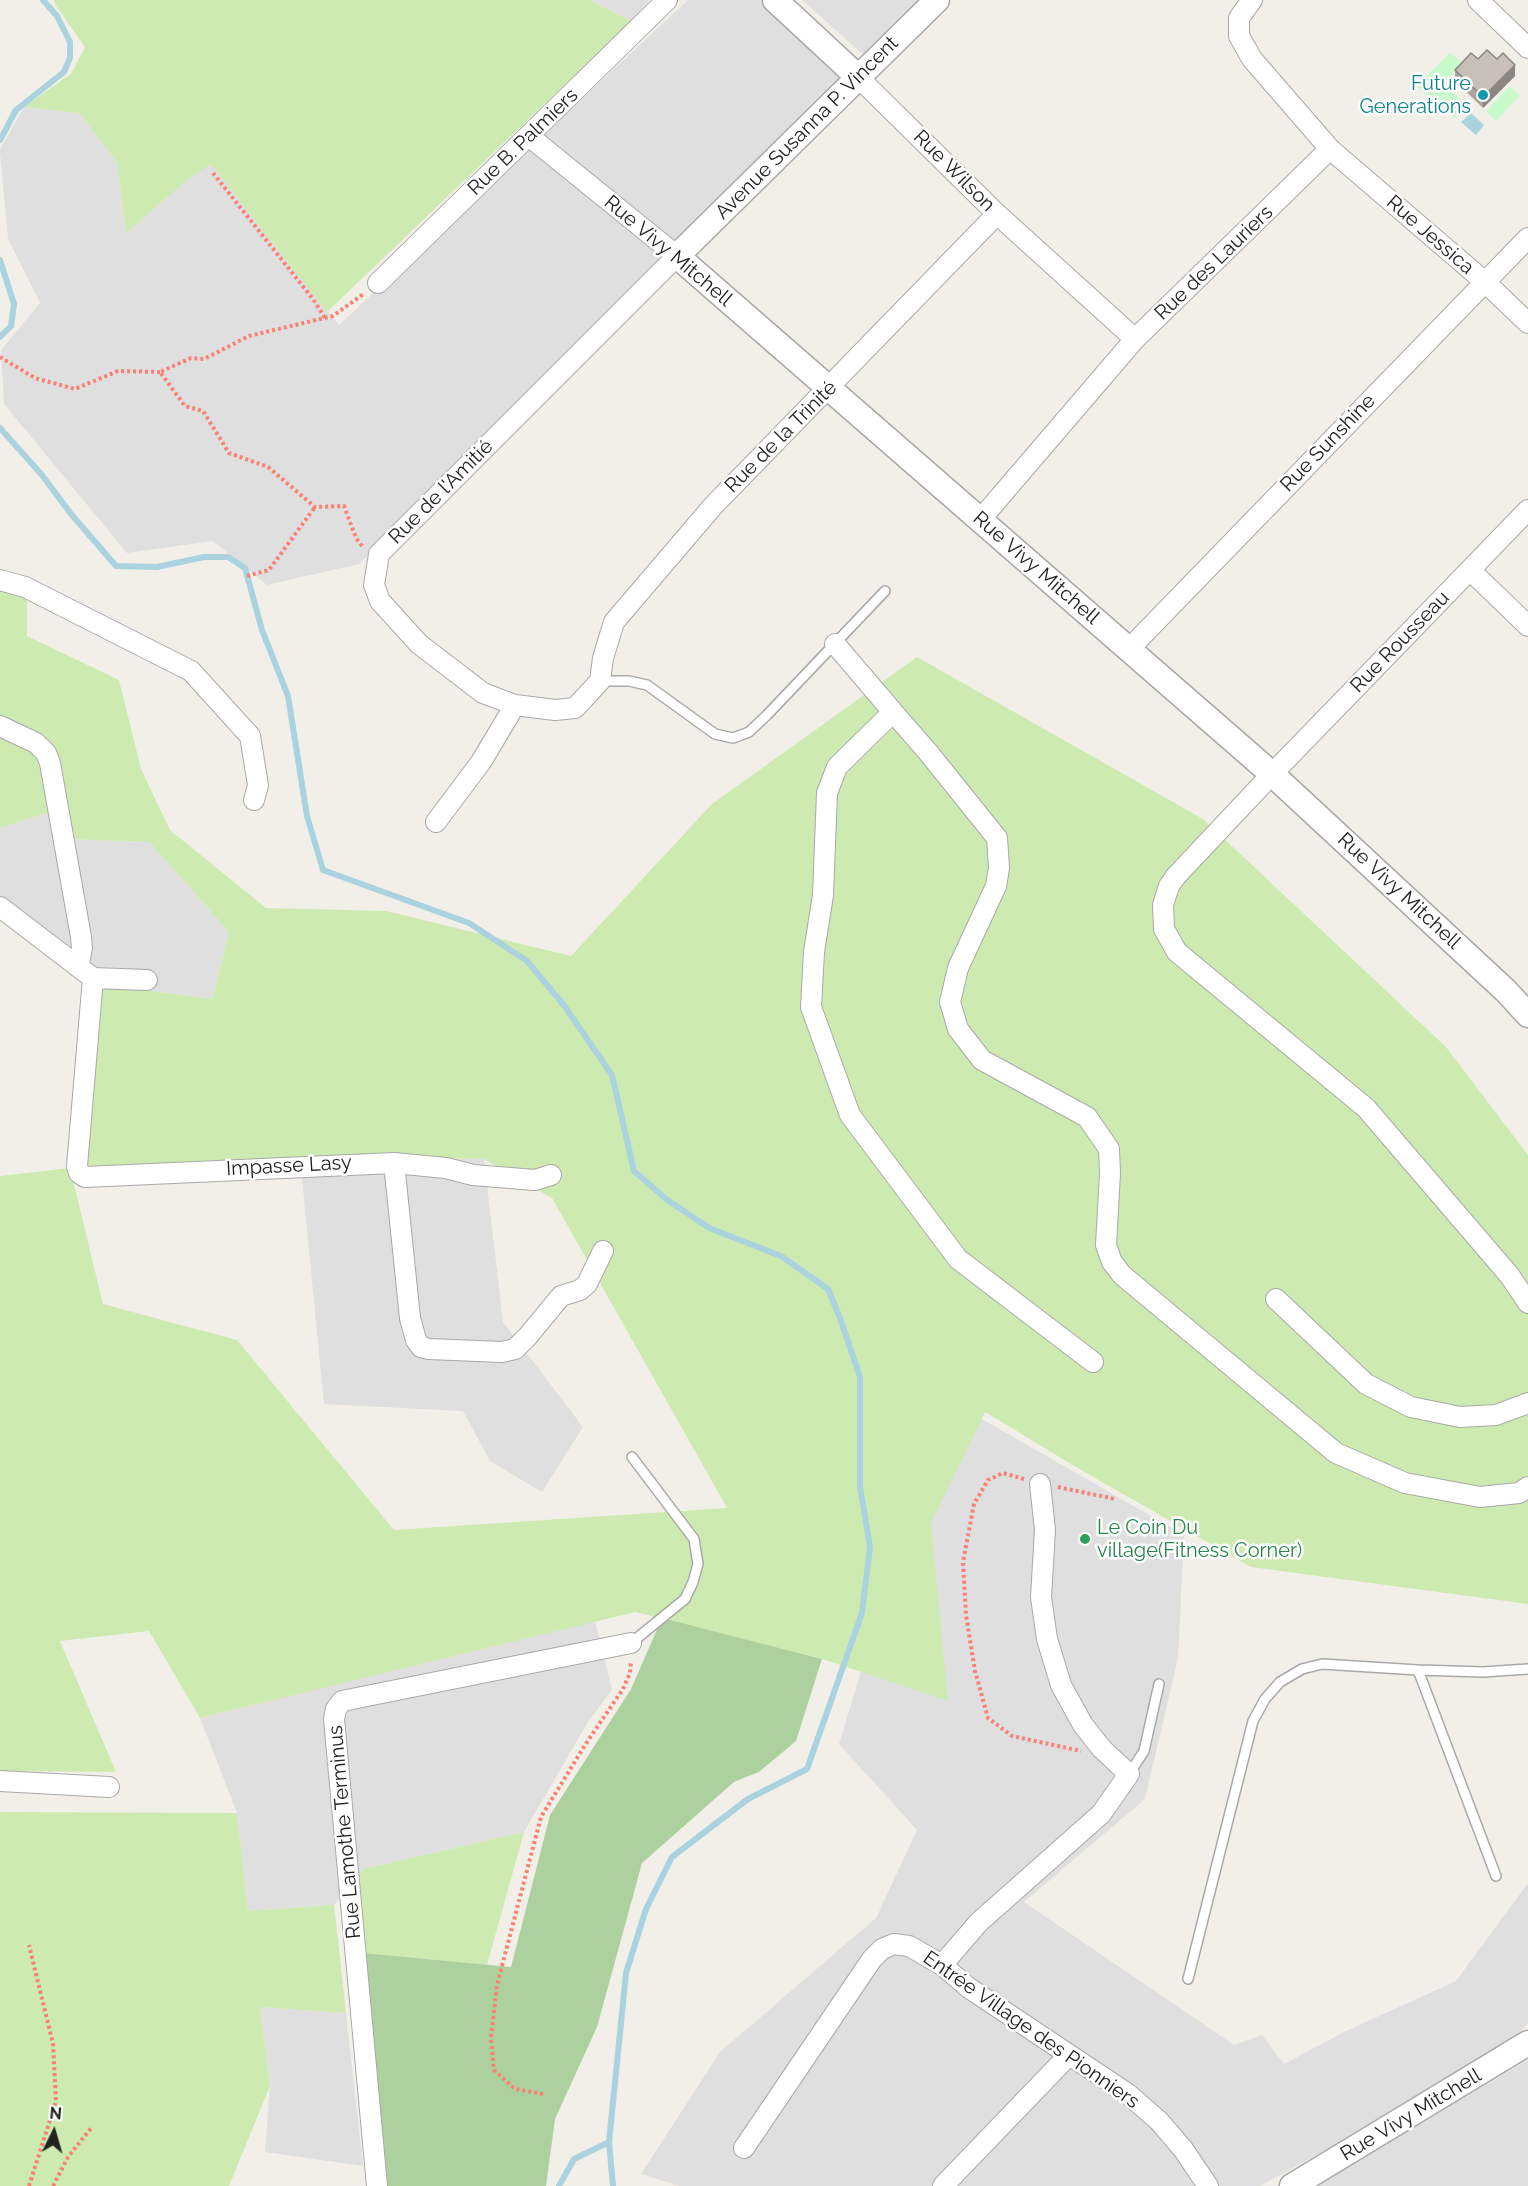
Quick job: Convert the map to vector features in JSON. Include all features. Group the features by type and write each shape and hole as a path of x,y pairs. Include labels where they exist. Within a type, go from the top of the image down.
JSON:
{"street":[{"name":"Rue B. Palmiers","path":"378,284 667,0"},
{"name":"Rue Wilson","path":"775,0 858,77 996,214 1136,339"},
{"name":"Avenue Susanna P. Vincent","path":"677,256 937,0"},
{"path":"1252,0 1239,18 1239,36 1252,59 1330,149"},
{"path":"1478,0 1528,48"},
{"name":"Rue Vivy Mitchell","path":"530,137 677,256 1272,774 1506,991 1528,1015"},
{"name":"Rue Jessica","path":"1330,149 1485,282 1528,323"},
{"name":"Rue des Lauriers","path":"980,520 1136,339 1330,149"},
{"name":"Rue de la Trinité","path":"600,681 608,639 614,622 713,506 996,214"},
{"name":"Rue Sunshine","path":"1129,649 1528,238"},
{"name":"Rue de l'Amitié","path":"600,681 575,708 555,711 515,705 483,693 419,644 380,601 374,585 379,554 677,256"},
{"name":"Rue Rousseau","path":"1528,510 1176,876 1169,886 1163,905 1164,929 1177,952 1366,1108 1510,1276 1528,1303"},
{"path":"1470,570 1528,626"},
{"path":"0,580 25,587 191,671 250,736 258,785 254,800"},
{"path":"835,644 927,751 996,838 999,868 996,886 958,968 950,1002 958,1029 982,1060 1086,1117 1108,1149 1110,1173 1106,1245 1112,1262 1122,1275 1336,1453 1405,1483 1480,1497 1519,1493 1528,1487"},
{"path":"436,822 482,762 515,705"},
{"path":"893,712 837,767 827,793 823,895 814,952 811,1007 850,1115 958,1259 1093,1362"},
{"path":"0,726 36,743 46,753 50,763 86,973"},
{"path":"0,907 86,973 147,980"},
{"name":"Impasse Lasy","path":"86,973 77,1166 80,1173 86,1177 394,1163"},
{"path":"551,1175 535,1180 394,1163 410,1318 416,1340 421,1347 429,1349 510,1351 528,1336 561,1296 580,1290 587,1284 603,1251"},
{"path":"1276,1299 1366,1384 1411,1407 1460,1417 1496,1415 1528,1403"},
{"path":"942,1965 979,1922 1101,1814 1129,1774 1083,1725 1061,1685 1047,1639 1041,1597 1045,1530 1040,1484"},
{"name":"Rue Lamothe Terminus","path":"376,2186 334,1719 336,1709 342,1701 631,1643"},
{"path":"0,1781 109,1787"},
{"name":"Entrée Village des Pionniers","path":"744,2148 872,1959 882,1949 894,1944 909,1946 942,1965 969,1988 1128,2094 1159,2121 1183,2149 1208,2186"},
{"name":"Rue Vivy Mitchell","path":"1292,2186 1528,2043"},
{"path":"943,2186 1069,2055"}],"lane":[{"path":"600,681 629,681 647,685 715,734 733,738 749,732 885,591"},
{"path":"631,1643 685,1599 698,1564 694,1539 632,1456"},
{"path":"1188,1979 1253,1721 1265,1700 1280,1682 1302,1669 1322,1664 1483,1672 1528,1669"},
{"path":"1418,1670 1496,1876"},
{"path":"1129,1774 1144,1751 1159,1684"}],"path":[{"path":"213,173 313,299 325,318"},
{"path":"0,357 35,378 75,389 118,371 160,372 191,358 204,358 249,336 333,316 378,284"},
{"path":"160,372 185,406 203,411 229,453 268,467 315,507 344,506 356,538 367,552 379,554"},
{"path":"247,576 269,570 315,507"},
{"path":"1109,1755 1061,1748 1012,1736 988,1718 975,1671 966,1615 963,1562 974,1504 988,1480 1003,1473 1040,1484 1115,1499"},
{"path":"543,2094 515,2089 494,2070 490,2038 497,1985 541,1817 623,1689 630,1673 631,1643"},
{"path":"29,1945 53,2044 56,2101 29,2186"},
{"path":"53,2186 68,2157 92,2127"}],"shaded area":[{"path":"590,0 649,0 631,21"},
{"path":"688,0 760,0 845,77 654,264 359,564 267,585 213,541 127,553 4,404 1,350 40,303 8,239 0,153 0,149 24,107 80,112 117,163 126,232 187,180 211,163 339,325"},
{"path":"802,0 919,0 865,56"},
{"path":"46,813 68,839 149,842 229,932 212,999 98,984 87,961 0,896 0,828"},
{"path":"300,1158 484,1159 503,1322 583,1427 542,1492 490,1461 463,1411 324,1404"},
{"path":"917,1384 1184,1535 1178,1658 1145,1799 1024,1902 1234,2045 1262,2035 1284,2064 1344,2032 1456,1981 1528,1883 1528,2023 1503,2052 1260,2186 680,2186 641,2174 720,2052 876,1918 917,1830 839,1744 893,1566"},
{"path":"595,1621 612,1690 588,1722 524,1832 363,1869 334,1905 248,1911 237,1813 200,1718"},
{"path":"260,2007 346,2013 363,2166 265,2152 270,2086"},
{"path":"1528,2060 1528,2186 1315,2186 1336,2173"}],"green space":[{"path":"54,0 590,0 631,21 327,312 211,164 187,180 126,233 117,163 80,113 24,107 71,74 85,47"},
{"path":"1450,53 1463,63 1444,83 1468,107 1454,118 1416,86"},
{"path":"1510,86 1520,96 1496,121 1486,111"},
{"path":"0,587 27,595 27,636 119,680 141,769 170,830 266,908 386,911 571,956 712,804 917,657 1203,819 1446,1047 1528,1155 1528,1604 1251,1567 985,1412 931,1523 948,1701 822,1659 635,1612 200,1718 149,1631 60,1641 116,1772 0,1771 0,1176 70,1168 103,1304 237,1340 394,1530 727,1508 552,1198 484,1159 321,1157 89,1166 83,1156 98,984 212,999 229,932 149,842 68,839 46,813 0,828"},
{"path":"662,1618 822,1659 796,1741 759,1772 734,1782 642,1863 597,2027 555,2119 546,2186 387,2186 363,1953 511,1967 550,1815 631,1689"},
{"path":"0,1812 237,1813 248,1911 334,1905 346,2013 260,2007 270,2086 229,2186 0,2186"},
{"path":"524,1832 487,1965 363,1953 353,1881 363,1869"}],"water":[{"path":"1471,113 1484,125 1476,135 1461,122"}],"building":[{"path":"1487,50 1497,59 1503,53 1515,65 1483,97 1455,70 1471,53 1478,59"}],"waterway":[{"path":"0,140 16,110 64,72 70,58 70,42 57,16 43,0"},
{"path":"0,260 14,304 11,326 0,337"},
{"path":"0,428 42,475 71,514 116,566 157,567 204,557 228,557 245,568 262,630 288,696 307,816 323,870 469,923 527,961 563,1004 612,1075 634,1171 666,1199 709,1228 781,1256 828,1289 840,1318 860,1377 860,1487 870,1547 862,1613 807,1769 748,1799 672,1857 646,1909 626,1973 609,2142 613,2186"},
{"path":"559,2186 574,2159 609,2142"}],"place":[{"name":"Future Generations","path":"1483,95"},
{"name":"Le Coin Du village(Fitness Corner)","path":"1085,1539"}]}
